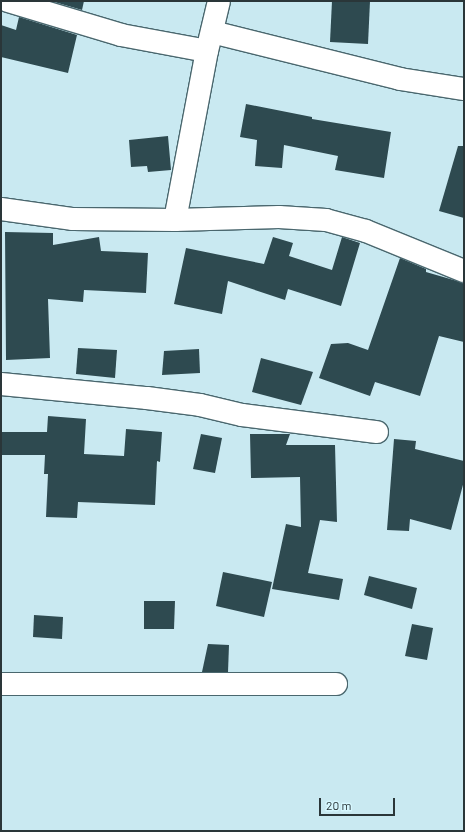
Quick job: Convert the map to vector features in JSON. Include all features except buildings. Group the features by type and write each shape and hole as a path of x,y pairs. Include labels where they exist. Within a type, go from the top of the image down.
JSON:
{"street":[{"path":"8,1 120,35 209,41 400,79 464,89"},
{"path":"175,220 209,41 219,1"},
{"path":"1,209 73,219 175,220 278,217 326,220 366,231 464,271"},
{"path":"1,384 147,398 200,405 242,415 377,432"},
{"path":"1,684 336,684"}]}
